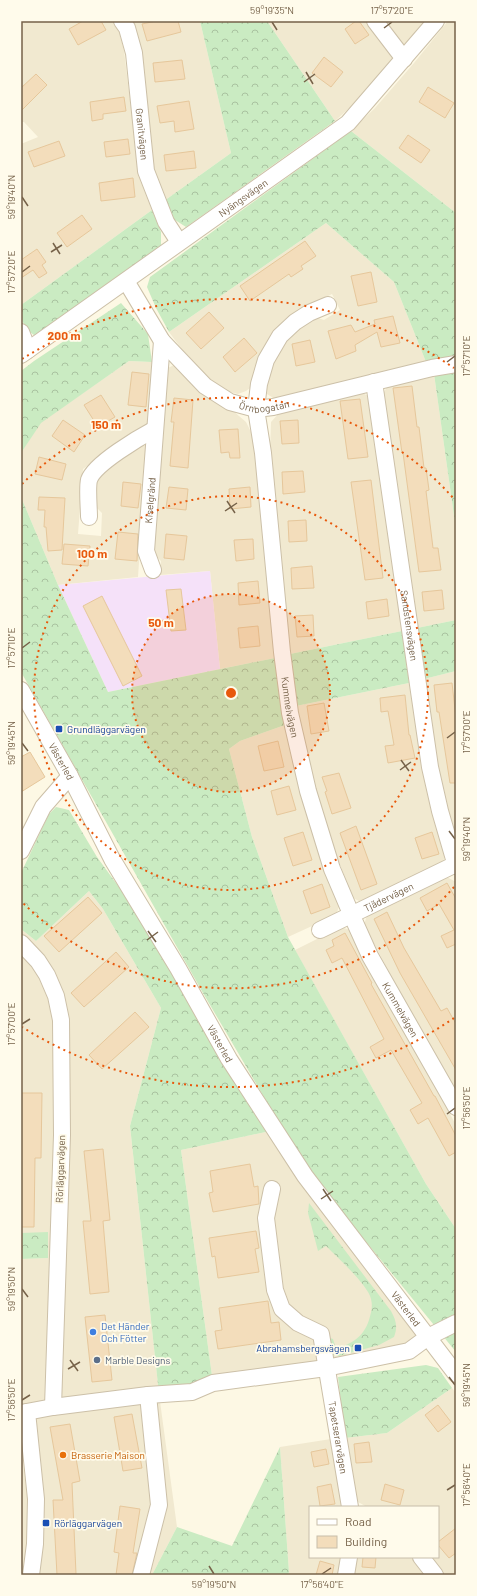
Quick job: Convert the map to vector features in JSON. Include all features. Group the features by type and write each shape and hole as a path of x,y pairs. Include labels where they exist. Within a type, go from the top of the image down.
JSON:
{"street":[{"name":"Granitvägen","path":"122,21 127,28 134,53 146,171 166,222 179,242"},
{"path":"375,21 404,59"},
{"name":"Nyängsvägen","path":"21,332 24,353 348,123 436,21"},
{"name":"Örnbogatan","path":"126,281 162,341 205,386 230,402 256,409 273,407 432,368 456,364"},
{"name":"Kummelvägen","path":"328,305 309,313 295,322 280,336 266,360 259,384 256,409 263,453 282,652 290,713 308,791 332,869 370,956 456,1107"},
{"name":"Kiselgränd","path":"153,570 146,551 162,341"},
{"name":"Sandstensvägen","path":"374,382 430,767 440,811 456,865"},
{"path":"89,518 89,480 100,465 139,438 155,430"},
{"name":"Västerled","path":"21,690 70,776 112,859 178,968 229,1059 305,1176 456,1374"},
{"path":"21,851 43,807 70,776"},
{"name":"Tjädervägen","path":"320,930 456,865"},
{"name":"Rörläggarvägen","path":"21,943 38,961 47,975 56,996 61,1020 62,1135 53,1408"},
{"path":"272,1189 266,1218 274,1290 282,1309 298,1323 321,1334 326,1368"},
{"path":"31,1575 35,1544 36,1499 24,1413 148,1395 192,1392 214,1383 326,1368 409,1351 428,1337 456,1323"},
{"name":"Tapetserarvägen","path":"326,1368 350,1506"},
{"path":"141,1575 159,1504 148,1395"},
{"path":"346,1575 349,1558"},
{"path":"422,1558 435,1575"}],"shaded area":[{"path":"21,21 112,21 119,30 124,51 134,132 143,184 152,210 21,305 21,144 38,137 24,122 21,122"},
{"path":"129,21 200,21 231,153 164,201 153,169"},
{"path":"267,21 368,21 395,58 367,92 335,121"},
{"path":"382,21 425,21 402,49"},
{"path":"448,21 456,21 456,213 351,131 375,108"},
{"path":"326,223 394,282 426,362 275,399 267,394 265,388 272,365 286,339 301,326 315,317 324,320 340,310 332,294 299,311 277,328 268,342 250,388 246,391 238,394 230,392 211,381 192,363 169,332"},
{"path":"129,361 152,362 147,424 83,469 78,534 101,536 102,513 93,504 94,486 104,469 136,446 147,446 138,577 58,585 21,497 21,453 40,423"},
{"path":"174,365 201,391 232,410 246,422 253,436 275,658 220,669 210,571 160,575 161,561 150,550 166,369"},
{"path":"434,374 456,530 456,620 417,628 383,394 389,383"},
{"path":"360,392 371,397 402,631 290,654 270,454 271,422 281,411"},
{"path":"210,571 220,669 108,692 58,585"},
{"path":"456,671 456,837 437,769 424,679"},
{"path":"409,683 424,770 446,854 442,864 361,902 353,898 326,828 314,785 296,706"},
{"path":"285,725 340,904 336,915 288,937 252,837 229,749 240,741"},
{"path":"445,876 456,882 456,1097 364,925 367,915"},
{"path":"89,891 103,909 161,1008 130,1126 159,1394 177,1527 152,1575 31,1575 35,1544 21,1410 21,1259 48,1258 48,1233 21,1233 21,929 36,941"},
{"path":"341,927 350,930 456,1125 456,1229 426,1184 295,950"},
{"path":"275,1130 428,1337 409,1351 213,1383 181,1150"},
{"path":"452,1388 456,1393 456,1575 442,1575 430,1558 439,1558 439,1506 365,1506 358,1502 355,1496 345,1438 387,1433"},
{"path":"331,1439 344,1506 309,1506 309,1558 344,1558 341,1575 288,1575 280,1447"},
{"path":"21,1448 28,1504 29,1547 25,1575 21,1575"},
{"path":"357,1558 415,1558 429,1575 354,1575"}],"green space":[{"path":"200,21 267,21 335,121 186,227 172,218 164,201 231,153"},
{"path":"351,131 456,213 456,358 426,362 394,282 326,223 169,332 147,287 150,277"},
{"path":"152,210 161,232 161,248 36,336 28,330 22,320 21,305"},
{"path":"121,303 148,334 152,362 129,361 41,423 21,453 21,371"},
{"path":"456,370 456,530 434,374"},
{"path":"21,497 58,585 108,692 275,658 285,725 240,741 229,749 252,837 288,937 426,1184 456,1229 456,1352 305,1167 203,993 21,672"},
{"path":"456,620 456,671 424,679 417,628"},
{"path":"402,631 409,683 296,706 290,654"},
{"path":"56,807 69,810 97,857 178,968 275,1130 181,1150 213,1383 159,1394 130,1126 161,1008 103,909 89,891 36,941 21,929 21,873 49,814"},
{"path":"309,1203 391,1311 396,1324 394,1337 379,1345 339,1356 333,1355 330,1348 330,1338 333,1339 336,1349 360,1336 367,1326 372,1302 369,1293 364,1286 326,1246 318,1251 308,1213"},
{"path":"48,1232 48,1258 21,1259 21,1233"},
{"path":"426,1365 438,1368 452,1388 387,1433 345,1438 338,1377"},
{"path":"280,1447 288,1575 152,1575 177,1527 232,1546"}],"building":[{"path":"83,21 101,21 106,30 78,45 69,29"},
{"path":"156,21 178,21 181,32 147,41 142,24"},
{"path":"356,21 359,21 369,35 355,44 345,29"},
{"path":"324,57 343,72 331,87 312,73"},
{"path":"182,60 185,79 155,82 153,63"},
{"path":"36,74 47,85 21,111 21,88"},
{"path":"428,87 454,103 445,118 419,102"},
{"path":"124,97 126,111 103,114 103,119 92,121 90,102"},
{"path":"189,101 194,129 175,132 174,121 160,123 157,106"},
{"path":"408,135 430,150 421,163 399,148"},
{"path":"128,139 130,154 106,157 104,142"},
{"path":"59,141 65,156 34,167 28,152"},
{"path":"194,151 196,168 166,171 164,155"},
{"path":"133,178 135,197 101,201 99,183"},
{"path":"82,215 92,229 67,247 57,233"},
{"path":"305,241 316,256 301,266 303,269 291,277 289,274 250,301 240,286"},
{"path":"37,249 46,262 42,265 47,273 39,278 33,270 21,278 21,260"},
{"path":"371,272 377,302 358,306 351,276"},
{"path":"209,312 224,328 201,349 186,333"},
{"path":"393,316 400,343 381,347 377,332 355,345 356,351 336,359 328,331 351,325 355,332 375,324 374,320"},
{"path":"244,338 257,353 235,372 223,357"},
{"path":"310,340 315,362 296,366 292,344"},
{"path":"132,372 149,374 146,407 128,405"},
{"path":"412,386 417,427 419,427 424,468 426,468 429,490 426,491 433,548 438,548 441,570 419,572 393,388"},
{"path":"101,395 115,417 98,427 84,405"},
{"path":"174,398 193,400 188,468 170,466 174,422 171,422"},
{"path":"360,399 368,457 348,459 340,401"},
{"path":"63,420 85,435 74,452 52,436"},
{"path":"298,420 299,443 282,444 280,421"},
{"path":"238,429 240,458 230,458 229,452 221,453 219,430"},
{"path":"39,457 66,464 62,480 35,474"},
{"path":"303,471 305,492 283,494 282,472"},
{"path":"371,480 383,578 365,580 351,482"},
{"path":"123,482 141,484 138,508 121,506"},
{"path":"169,487 188,489 186,510 166,508"},
{"path":"250,487 251,507 230,509 229,489"},
{"path":"39,497 65,498 62,550 48,551 46,527 44,527 45,510 38,510"},
{"path":"306,520 307,541 289,542 288,521"},
{"path":"118,532 138,534 137,561 115,559"},
{"path":"166,534 187,536 184,560 164,558"},
{"path":"253,539 254,559 236,561 234,540"},
{"path":"64,544 90,546 88,566 62,564"},
{"path":"312,566 314,588 292,589 291,568"},
{"path":"258,581 260,603 239,605 238,583"},
{"path":"181,589 186,630 171,631 166,590"},
{"path":"442,590 444,609 424,611 422,592"},
{"path":"102,596 142,676 123,686 83,606"},
{"path":"387,599 389,616 368,619 366,602"},
{"path":"313,615 314,636 297,637 295,616"},
{"path":"258,626 260,646 240,648 238,628"},
{"path":"452,683 456,718 456,783 450,783 439,712 437,712 434,685"},
{"path":"405,695 409,735 415,758 388,763 385,746 394,745 388,711 381,712 380,698"},
{"path":"324,703 329,731 311,734 307,706"},
{"path":"278,741 284,767 264,771 258,746"},
{"path":"30,752 45,777 21,792 21,757"},
{"path":"339,773 351,808 332,814 322,777"},
{"path":"289,786 296,810 277,815 271,791"},
{"path":"356,826 377,884 361,890 340,833"},
{"path":"303,832 312,860 293,866 284,838"},
{"path":"432,832 439,854 422,859 415,838"},
{"path":"447,883 456,899 456,944 447,948 441,936 454,930 439,904 427,911 420,898"},
{"path":"322,884 330,907 311,914 303,891"},
{"path":"88,897 102,913 59,952 44,936"},
{"path":"387,912 404,948 441,1011 447,1008 456,1024 456,1070 400,973 374,919"},
{"path":"345,933 372,983 371,984 456,1136 456,1152 449,1156 428,1118 418,1124 410,1110 422,1103 391,1050 376,1058 370,1047 384,1039 342,958 332,963 326,950 334,946 332,940"},
{"path":"116,952 129,967 84,1007 71,993"},
{"path":"135,1012 149,1027 102,1069 89,1055"},
{"path":"21,1093 42,1093 41,1158 35,1158 34,1227 21,1227"},
{"path":"103,1149 110,1220 103,1221 109,1292 90,1294 83,1221 91,1221 84,1151"},
{"path":"250,1164 254,1187 258,1186 259,1204 213,1212 209,1193 213,1192 210,1171"},
{"path":"256,1231 259,1248 255,1249 259,1272 218,1278 215,1256 212,1257 209,1238"},
{"path":"268,1301 271,1323 279,1322 281,1340 218,1349 215,1331 222,1330 219,1308"},
{"path":"105,1315 112,1380 92,1382 85,1317"},
{"path":"438,1405 451,1422 438,1432 425,1415"},
{"path":"132,1414 142,1468 123,1471 114,1417"},
{"path":"70,1424 80,1481 72,1483 76,1574 57,1575 53,1500 63,1500 50,1427"},
{"path":"369,1442 372,1462 356,1463 354,1444"},
{"path":"326,1449 329,1464 314,1467 311,1452"},
{"path":"331,1484 335,1504 320,1506 317,1487"},
{"path":"385,1484 404,1490 400,1505 381,1500"},
{"path":"120,1506 140,1509 133,1553 137,1553 132,1575 116,1575 119,1553 114,1552"},
{"path":"456,1528 456,1553 449,1558 439,1546 439,1541"},
{"path":"363,1558 376,1558 375,1568 362,1567"},
{"path":"320,1561 334,1565 332,1575 316,1575"}],"place":[{"name":"Grundläggarvägen","path":"59,729"},
{"name":"Det Händer Och Fötter","path":"93,1332"},
{"name":"Abrahamsbergsvägen","path":"358,1348"},
{"name":"Marble Designs","path":"97,1360"},
{"name":"Brasserie Maison","path":"63,1455"},
{"name":"Rörläggarvägen","path":"46,1523"}]}
